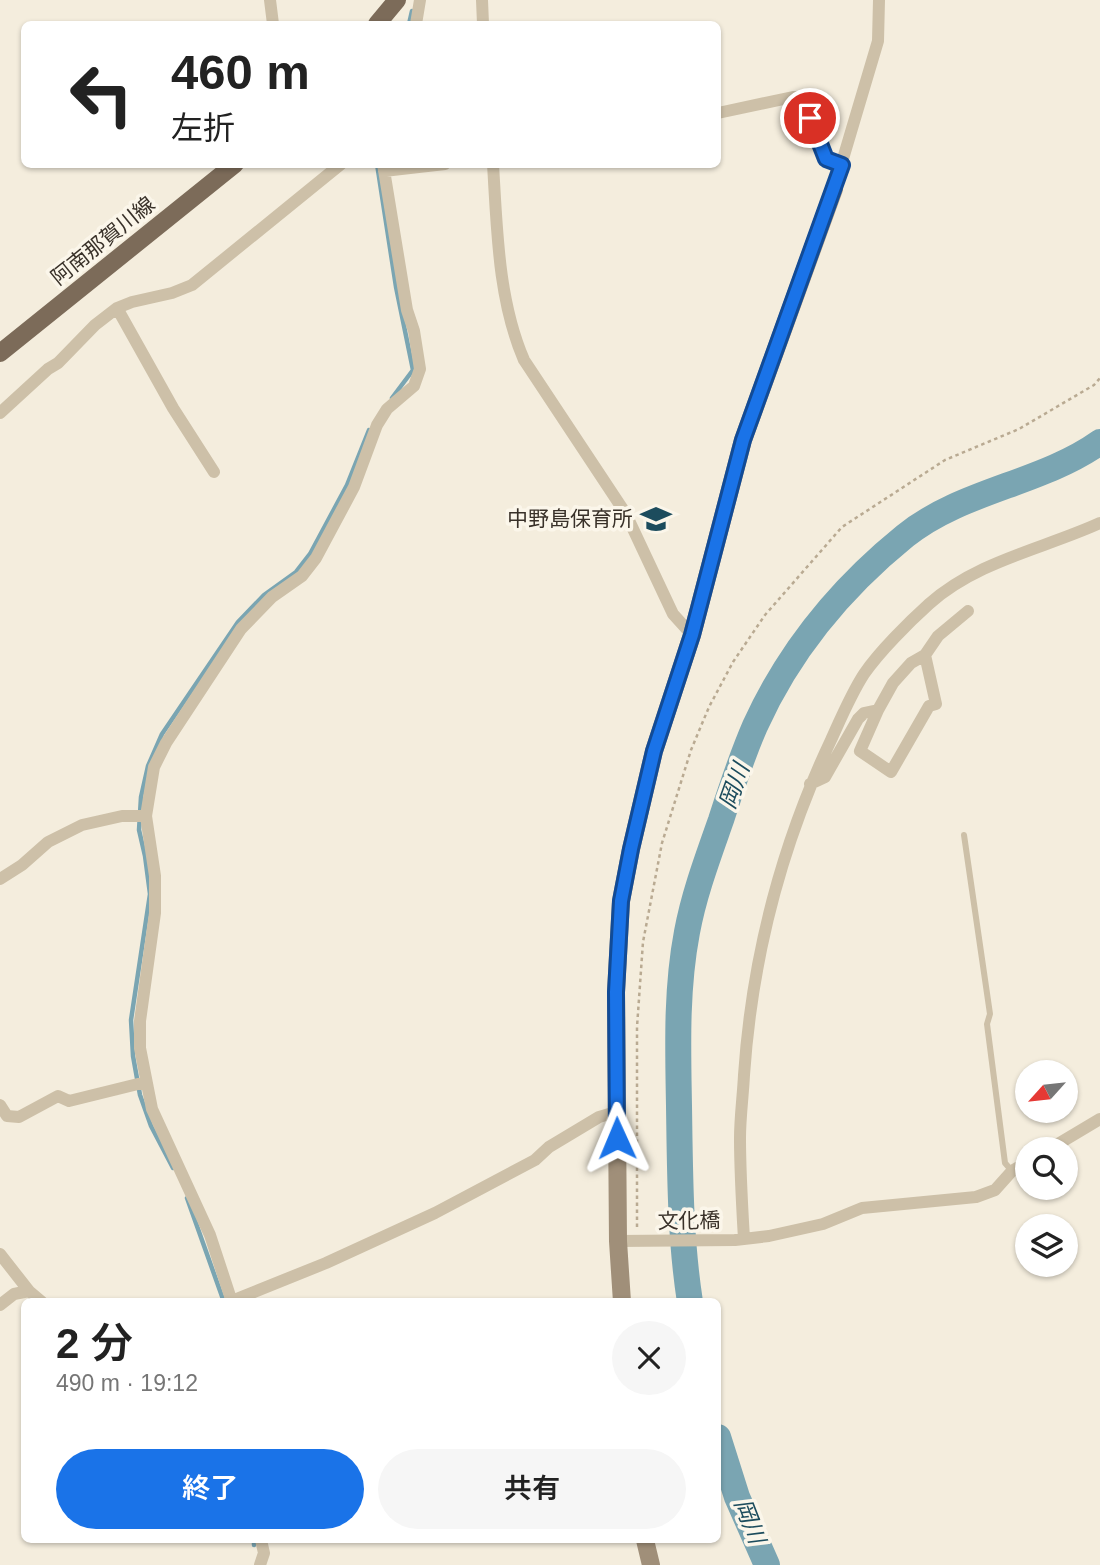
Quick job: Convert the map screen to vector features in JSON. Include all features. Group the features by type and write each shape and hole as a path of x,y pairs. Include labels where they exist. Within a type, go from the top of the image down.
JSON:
{"main road":[{"path":"380,21 397,0"},
{"name":"阿南那賀川線","path":"0,353 230,168"}],"street":[{"path":"270,0 273,21"},
{"path":"416,21 420,0"},
{"path":"482,0 483,21"},
{"path":"622,1298 618,1241 616,992 621,901 631,849 654,751 692,635 743,440 842,165 878,41 879,0"},
{"path":"721,112 793,97 803,98 826,159 842,165"},
{"path":"0,413 117,308 192,285 336,168"},
{"path":"230,1298 210,1235 152,1109 146,1082 140,1021 155,913 155,876 146,816 154,767 166,743 242,629 272,597 302,576 316,558 354,487 377,425 387,409 414,386 419,369 414,331 407,310 384,168"},
{"path":"493,168 506,300 515,339 524,360 626,514 673,614 692,635"},
{"path":"117,308 173,408 214,472"},
{"path":"739,1239 740,1136 746,1042 761,941 776,882 810,784 864,673 930,603 969,575 1005,559 1063,540 1100,523"},
{"path":"925,656 936,704 929,706 891,772 860,751 878,710 893,683 911,663 925,656 938,636 968,611"},
{"path":"810,784 825,777 858,719 864,713 878,710"},
{"path":"0,879 22,865 48,842 82,825 122,816 146,816"},
{"path":"0,1105 8,1116 19,1117 58,1096 69,1101 146,1082"},
{"path":"241,1298 326,1263 435,1213 535,1160 549,1147 600,1117 616,1112"},
{"path":"1070,1137 1100,1119"},
{"name":"文化橋","path":"618,1241 769,1236 823,1224 863,1209 976,1197 995,1190 1015,1169"},
{"path":"0,1254 37,1298"},
{"path":"0,1305 14,1294 29,1291"},
{"path":"260,1565 264,1553 262,1543"},
{"path":"646,1543 651,1565"}],"lane":[{"path":"964,835 990,1013 987,1024 1005,1163 1012,1171"}],"path":[{"path":"640,1241 637,1041 643,942 662,843 691,750 709,707 733,662 765,615 842,527 945,460 1019,429 1094,386 1100,378"}],"waterway":[{"path":"410,21 412,11"},
{"path":"378,168 396,287 413,370 392,398"},
{"path":"173,1168 151,1126 140,1095 133,1056 131,1020 150,894 139,830 141,797 148,766 162,734 238,622 264,595 296,572 310,554 347,485 369,430"},
{"name":"岡川","path":"690,1298 680,1180 678,1041 681,976 687,932 697,890 755,726 784,672 819,622 860,577 905,536 927,520 951,508 1053,468 1100,442"},
{"path":"187,1198 223,1298"},
{"name":"岡川","path":"721,1446 737,1497 767,1565"}],"place":[{"name":"中野島保育所","path":"656,519"}],"route":[{"path":"617,1138 616,992 621,901 631,849 654,751 692,635 743,440 842,165 826,159 810,118"}]}
